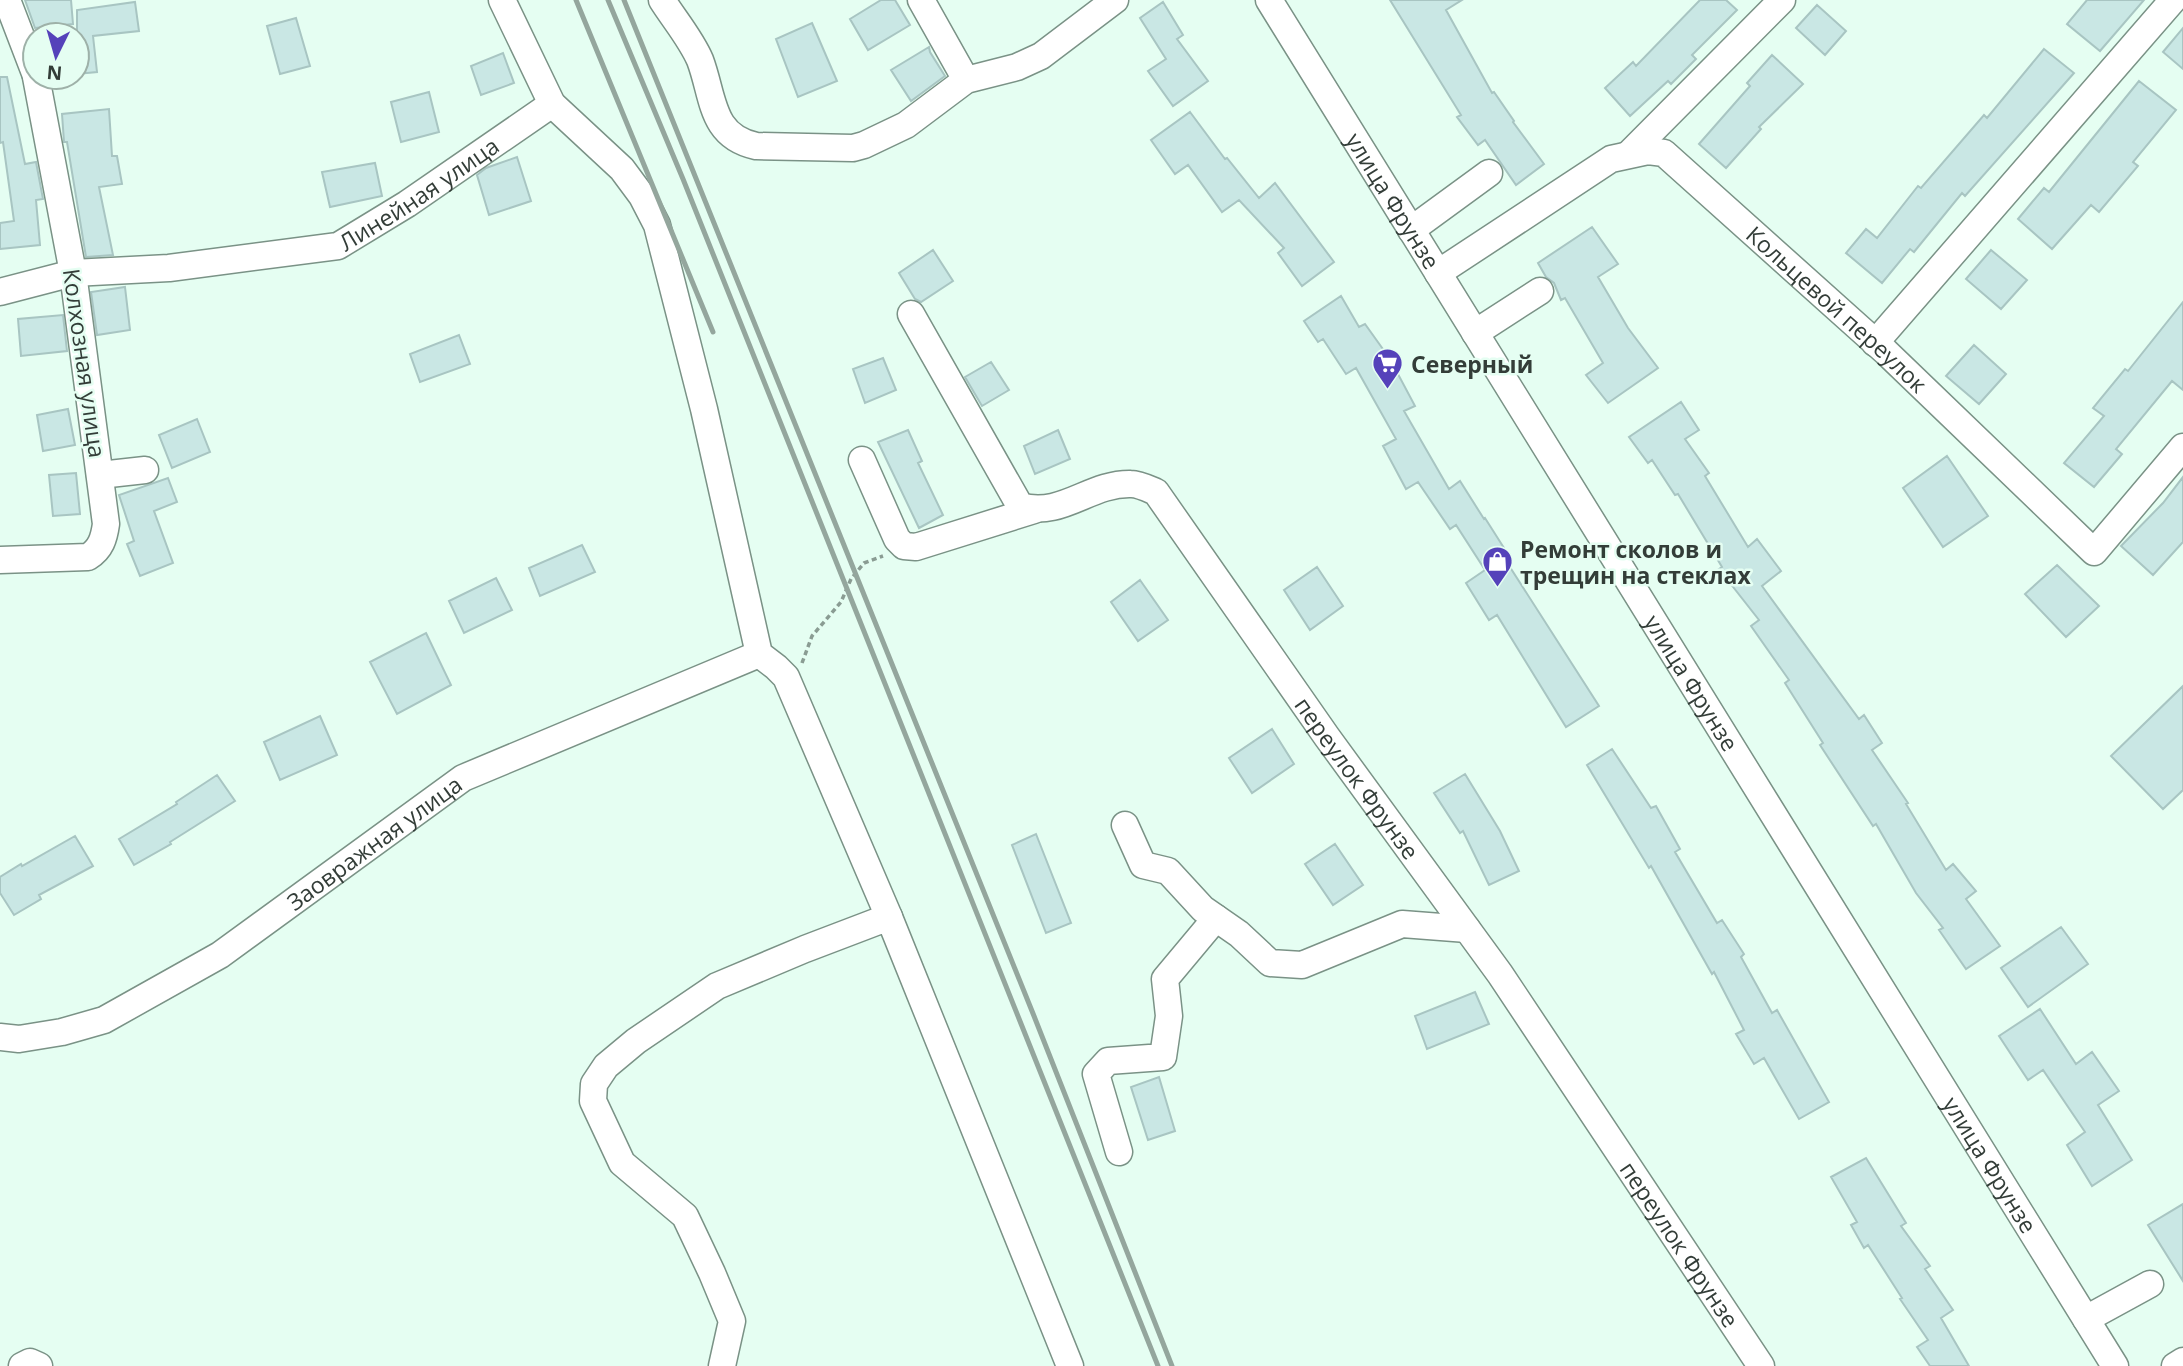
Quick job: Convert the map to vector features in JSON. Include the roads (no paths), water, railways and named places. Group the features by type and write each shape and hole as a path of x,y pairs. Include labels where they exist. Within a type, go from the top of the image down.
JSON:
{"street":[{"name":"Колхозная улица","path":"7,0 21,38"},
{"path":"502,0 552,103 622,169 642,196 657,225 705,409 759,654 786,677 889,917 1070,1366"},
{"path":"662,0 699,58 723,129 738,140 756,146 842,148 864,145 906,125 966,80 1041,57 1115,0"},
{"path":"921,0 966,80"},
{"name":"улица Фрунзе","path":"1269,0 2115,1366"},
{"path":"1629,154 1782,0"},
{"path":"1875,343 2173,0"},
{"name":"Колхозная улица","path":"0,560 88,557 95,553 104,537 106,524 73,273 38,91"},
{"name":"Линейная улица","path":"0,292 73,273 169,268 338,246 407,204 552,103"},
{"name":"Кольцевой переулок","path":"1438,273 1611,159 1656,151 1675,161 1875,343 2094,552 2183,447"},
{"path":"1411,230 1489,173"},
{"path":"1475,333 1540,290"},
{"path":"911,314 1020,506 1034,510"},
{"name":"переулок Фрунзе","path":"862,460 897,539 904,546 916,547 1034,510 1049,509 1106,487 1133,484 1156,492 1327,737 1500,974 1761,1366"},
{"path":"100,475 145,470"},
{"name":"Заовражная улица","path":"0,1037 19,1039 62,1032 104,1020 220,955 463,778 759,654"},
{"path":"1125,825 1143,865 1168,871 1203,909 1239,934 1270,962 1302,965 1402,924 1467,929"},
{"path":"722,1366 732,1321 685,1216 622,1163 593,1101 594,1084 606,1066 636,1041 717,986 889,917"},
{"path":"1119,1152 1096,1074 1108,1060 1163,1057 1169,1016 1165,979 1216,918"},
{"path":"2086,1319 2150,1284"},
{"path":"2175,1366 2183,1361"},
{"path":"22,1366 30,1362 39,1366"}],"railway":[{"path":"576,0 713,332"},
{"path":"608,0 683,179 1158,1366"},
{"path":"624,0 1034,1016 1172,1366"}],"place":[{"name":"Северный","path":"1388,391"},
{"name":"Ремонт сколов и трещин на стеклах","path":"1497,589"}]}
